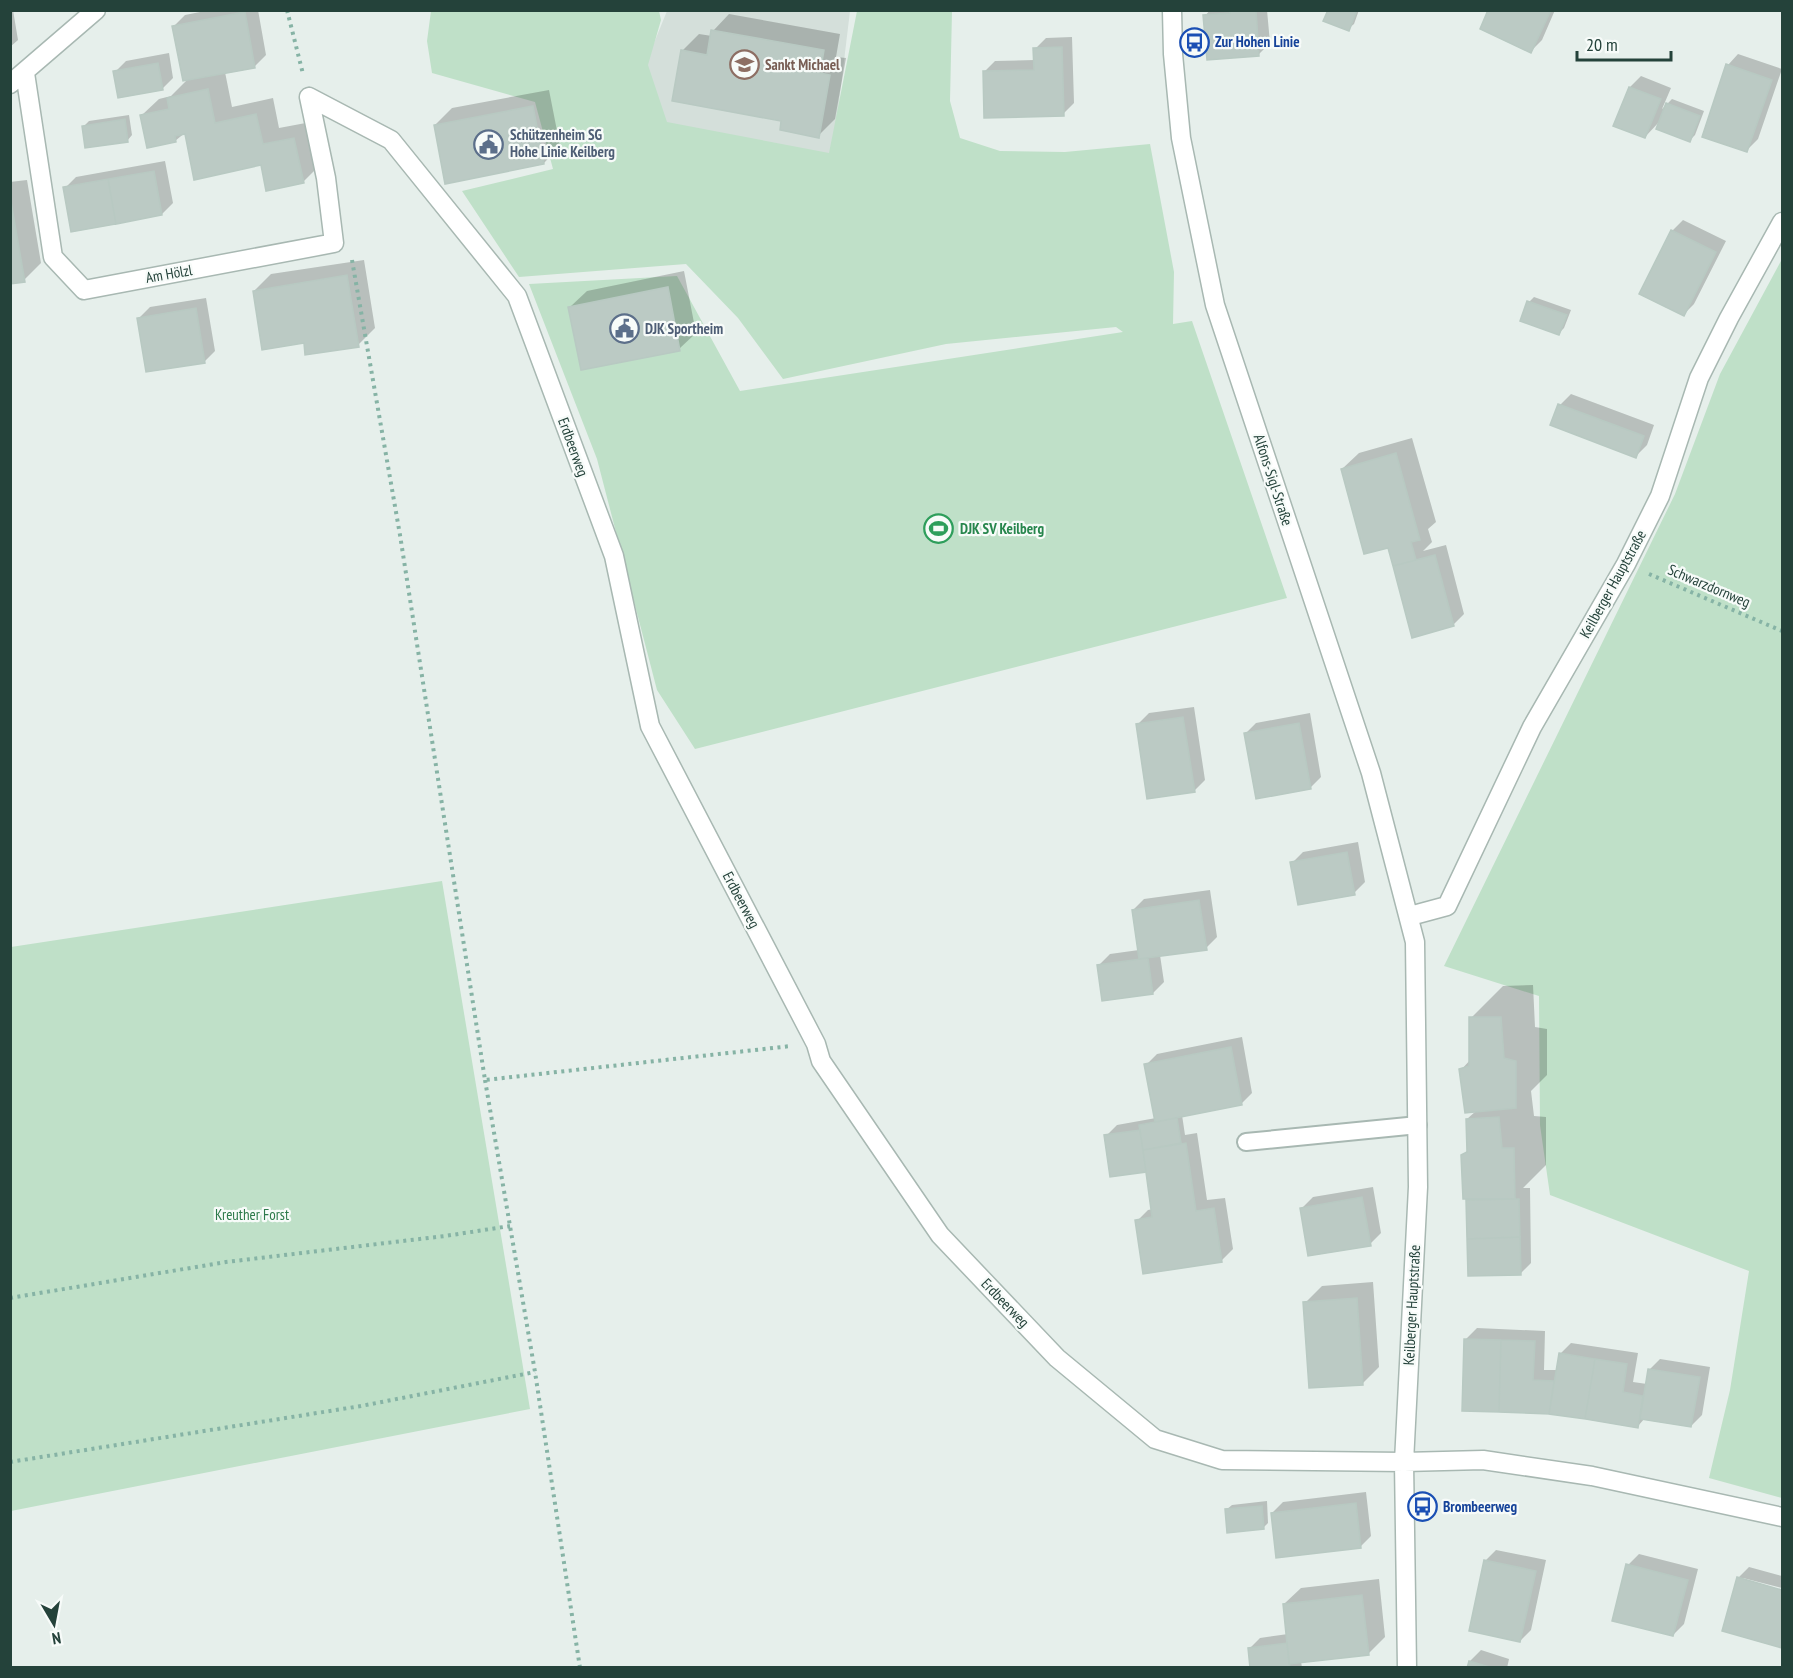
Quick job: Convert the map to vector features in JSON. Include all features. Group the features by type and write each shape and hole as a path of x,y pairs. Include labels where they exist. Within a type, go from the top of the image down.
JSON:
{"street":[{"path":"10,84 96,10"},
{"name":"Alfons-Sigl-Straße","path":"1172,10 1173,54 1181,138 1215,305 1371,774 1415,942"},
{"name":"Am Hölzl","path":"25,73 53,257 84,290 334,243"},
{"path":"309,97 326,178 334,243"},
{"name":"Erdbeerweg","path":"309,97 391,140 517,296 614,556 650,726 816,1044 821,1061 940,1235 1057,1358 1155,1439 1222,1460 1404,1462"},
{"name":"Keilberger Hauptstraße","path":"1410,916 1447,906 1532,727 1626,564 1660,496 1699,378 1782,222"},
{"name":"Keilberger Hauptstraße","path":"1407,1668 1404,1462 1418,1188 1415,942"},
{"path":"1404,1462 1483,1460 1592,1476 1782,1517"}],"lane":[{"path":"1246,1142 1418,1125"}],"path":[{"path":"287,10 309,97"},
{"path":"334,243 351,251 400,535 485,1080 535,1372 580,1668"},
{"name":"Schwarzdornweg","path":"1626,564 1782,631"},
{"path":"485,1080 816,1044"},
{"path":"10,1299 226,1262 446,1236 510,1226"},
{"path":"10,1462 361,1406 535,1372"}],"shaded area":[{"name":"Sankt Michael","path":"667,11 850,11 832,161 623,119"}],"green space":[{"path":"431,11 659,11 661,20 648,65 667,122 829,153 857,11 952,11 950,101 960,138 1000,151 1065,152 1150,144 1174,272 1173,324 1192,321 1287,598 695,749 657,690 597,459 529,284 677,276 740,391 1123,332 1116,327 946,344 783,379 738,318 686,264 519,277 462,191 553,169 535,102 432,73 427,41"},
{"path":"1782,259 1782,1498 1709,1478 1730,1390 1749,1271 1550,1195 1540,1125 1539,996 1444,966 1675,494 1720,374"},
{"name":"Kreuther Forst","path":"442,881 530,1409 11,1511 11,947"}],"building":[{"path":"1229,10 1256,10 1259,56 1207,60 1203,15 1230,13"},
{"path":"1328,10 1357,10 1349,31 1323,21"},
{"path":"1488,10 1551,10 1531,53 1480,29"},
{"path":"245,12 255,68 183,81 172,26"},
{"path":"711,30 824,50 820,73 830,75 819,138 780,130 781,121 672,101 681,50 707,55"},
{"path":"1062,47 1064,116 984,118 983,71 1034,70 1033,48"},
{"path":"158,63 163,90 118,98 113,71"},
{"path":"1726,64 1772,80 1747,152 1702,137"},
{"path":"1629,87 1661,99 1645,138 1613,126"},
{"path":"208,89 215,123 256,114 263,144 294,138 304,183 266,191 261,165 194,180 185,134 175,136 176,142 147,148 140,115 169,109 167,98"},
{"path":"1666,103 1700,116 1690,142 1656,129"},
{"name":"Schützenheim SG Hohe Linie Keilberg","path":"533,106 544,164 445,184 434,125"},
{"path":"125,119 128,142 85,148 82,126"},
{"path":"154,171 162,215 116,224 108,179"},
{"path":"108,179 116,224 71,232 63,187"},
{"path":"10,196 25,282 10,284"},
{"path":"1671,230 1716,252 1684,316 1639,294"},
{"path":"347,275 359,347 305,355 304,343 262,350 253,291"},
{"name":"DJK Sportheim","path":"668,287 680,351 581,370 568,307"},
{"path":"1527,301 1567,315 1559,335 1520,321"},
{"path":"196,308 205,363 146,372 137,318"},
{"path":"1558,404 1644,436 1636,458 1550,425"},
{"path":"1396,453 1420,540 1411,542 1416,560 1393,566 1388,548 1364,554 1341,469"},
{"path":"1435,555 1454,626 1412,638 1393,566"},
{"path":"1183,717 1195,792 1147,799 1136,724"},
{"path":"1299,723 1311,789 1256,799 1244,733"},
{"path":"1347,852 1355,895 1298,905 1290,862"},
{"path":"1199,900 1207,950 1139,959 1132,910"},
{"path":"1148,958 1153,994 1102,1001 1097,965"},
{"path":"1469,1017 1501,1017 1504,1058 1516,1061 1516,1108 1465,1113 1459,1069 1469,1066"},
{"path":"1231,1047 1242,1105 1155,1122 1144,1064"},
{"path":"1499,1117 1502,1148 1514,1148 1515,1199 1463,1199 1461,1155 1467,1152 1466,1119"},
{"path":"1177,1118 1181,1143 1143,1150 1139,1125"},
{"path":"1140,1130 1146,1172 1110,1177 1104,1135"},
{"path":"1186,1143 1196,1211 1214,1208 1222,1262 1143,1274 1135,1220 1152,1217 1143,1150"},
{"path":"1362,1197 1371,1246 1308,1256 1300,1208"},
{"path":"1519,1199 1520,1237 1467,1239 1466,1200"},
{"path":"1520,1237 1521,1275 1468,1276 1467,1239"},
{"path":"1357,1298 1363,1385 1309,1388 1303,1302"},
{"path":"1464,1339 1501,1340 1499,1412 1462,1411"},
{"path":"1501,1340 1535,1341 1533,1380 1554,1381 1549,1414 1499,1412"},
{"path":"1559,1353 1595,1359 1585,1419 1549,1414"},
{"path":"1595,1359 1627,1364 1623,1392 1643,1396 1638,1428 1585,1419"},
{"path":"1648,1369 1700,1377 1691,1427 1640,1419"},
{"path":"1356,1503 1361,1548 1276,1558 1271,1513"},
{"path":"1262,1506 1264,1529 1227,1533 1225,1509"},
{"path":"1484,1560 1536,1571 1520,1642 1469,1631"},
{"path":"1626,1564 1688,1580 1673,1636 1612,1621"},
{"path":"1737,1577 1782,1590 1782,1648 1722,1631"},
{"path":"1362,1595 1369,1655 1289,1664 1283,1604"},
{"path":"1287,1643 1290,1668 1250,1668 1248,1648"},
{"path":"1469,1661 1493,1668 1467,1668"}],"place":[{"name":"Zur Hohen Linie","path":"1194,42"},
{"name":"Sankt Michael","path":"744,65"},
{"name":"Schützenheim SG Hohe Linie Keilberg","path":"489,144"},
{"name":"DJK Sportheim","path":"624,329"},
{"name":"DJK SV Keilberg","path":"939,529"},
{"name":"Brombeerweg","path":"1422,1507"}]}
